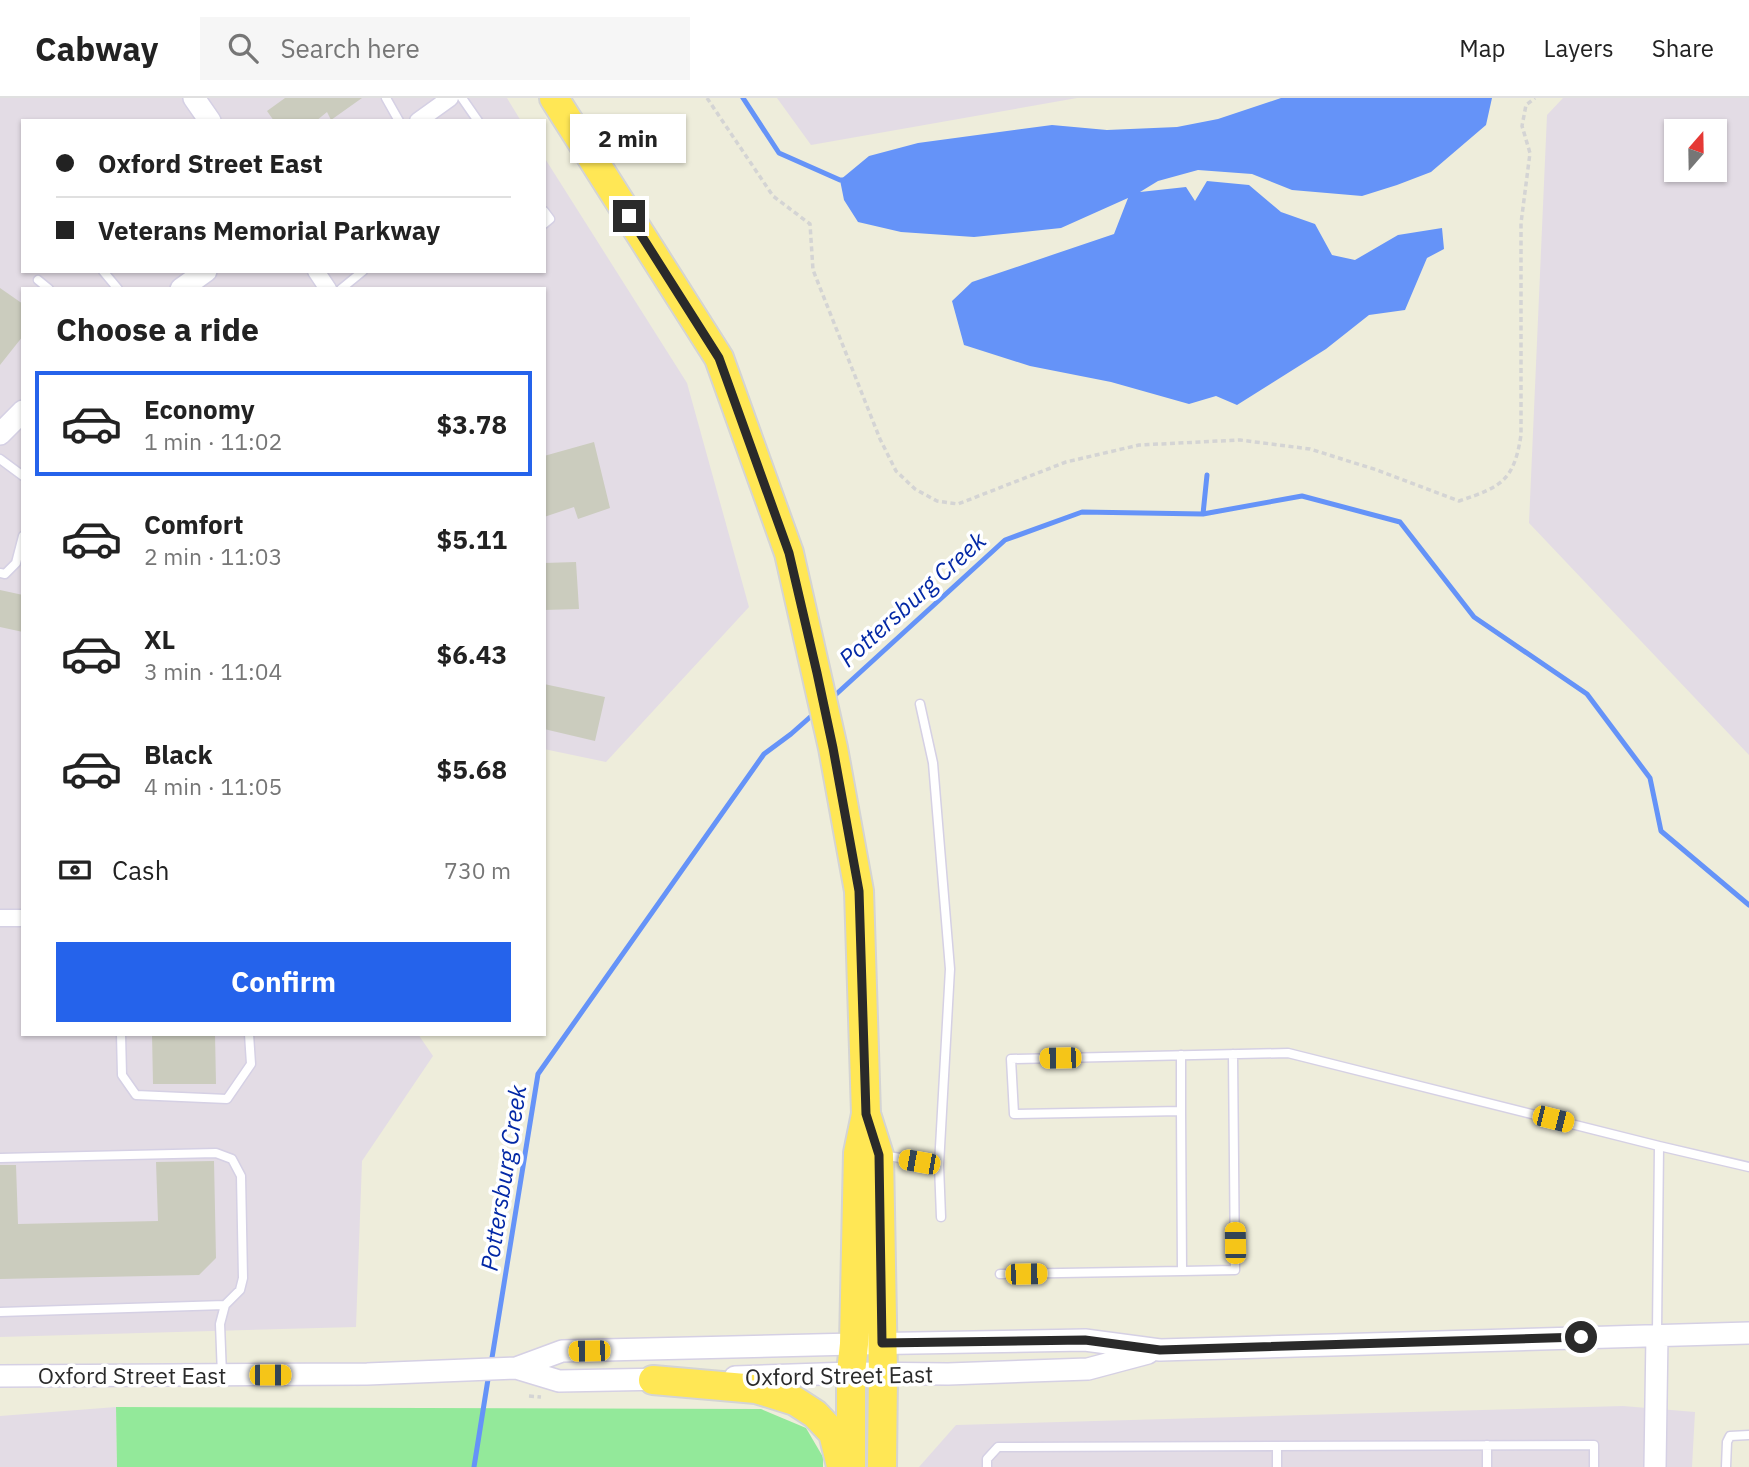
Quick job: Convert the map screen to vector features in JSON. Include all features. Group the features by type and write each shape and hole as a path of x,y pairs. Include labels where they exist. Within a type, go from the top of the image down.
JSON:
{"highway":[{"path":"554,98 719,358 789,553 817,673 859,891 866,1114 858,1153 851,1467"},
{"path":"866,1114 879,1155 882,1467"},
{"path":"653,1380 756,1389 795,1401 815,1414 833,1433 841,1467"}],"main road":[{"path":"194,98 209,119"},
{"path":"184,287 203,273"},
{"path":"0,434 21,413"},
{"name":"Oxford Street East","path":"0,1376 367,1374 516,1367 562,1351 882,1343 1085,1340 1160,1350 1749,1333"},
{"path":"1655,1467 1657,1335"},
{"name":"Oxford Street East","path":"516,1367 559,1381 1088,1369 1160,1350"}],"street":[{"path":"421,119 450,98"},
{"path":"0,918 21,918"}],"lane":[{"path":"386,98 398,119"},
{"path":"462,98 477,119"},
{"path":"105,273 116,287"},
{"path":"343,287 361,273"},
{"path":"38,281 46,287"},
{"path":"0,459 21,474"},
{"path":"0,573 5,574 16,563 21,544"},
{"path":"920,704 933,763 950,969 939,1165 941,1217"},
{"path":"121,1036 122,1075 136,1095 227,1099 251,1064 249,1036"},
{"path":"1181,1111 1014,1114 1011,1059 1288,1053 1749,1167"},
{"path":"1000,1274 1236,1270 1233,1054"},
{"path":"1181,1055 1182,1271"},
{"path":"1657,1335 1659,1146"},
{"path":"0,1158 216,1153 232,1159 242,1176 243,1278 240,1290 225,1305 220,1324 222,1375"},
{"path":"879,1155 939,1165"},
{"path":"0,1312 225,1305"},
{"path":"1726,1467 1727,1442 1730,1436 1749,1435"},
{"path":"987,1467 987,1459 999,1447 1594,1445 1594,1467"},
{"path":"1277,1446 1277,1467"},
{"path":"1487,1446 1487,1467"}],"path":[{"path":"707,98 773,196 810,224 813,270 880,439 896,471 915,489 937,500 958,504 1066,463 1139,445 1240,440 1310,450 1377,470 1460,501 1496,487 1509,475 1518,454 1521,435 1521,223 1530,153 1522,126 1526,105 1535,98"}],"shaded area":[{"path":"0,98 507,98 520,119 21,119 21,273 546,273 546,160 687,383 749,607 606,762 546,749 546,287 21,287 21,1036 419,1036 433,1056 362,1161 356,1327 0,1337"},
{"path":"777,98 1077,98 811,145"},
{"path":"1563,98 1749,98 1749,755 1529,523 1547,115"},
{"path":"1623,1406 1695,1412 1692,1467 919,1467 956,1425"},
{"path":"116,1407 117,1467 0,1467 0,1416"}],"green space":[{"path":"116,1407 761,1409 806,1428 823,1457 823,1467 117,1467"}],"water":[{"path":"1281,98 1492,98 1486,125 1431,172 1362,196 1292,190 1252,174 1198,170 1158,181 1140,192 1186,187 1195,201 1207,181 1249,185 1281,212 1315,224 1332,255 1355,260 1398,235 1442,228 1444,249 1427,258 1405,310 1369,315 1326,349 1237,405 1216,396 1189,404 1111,382 1030,366 964,345 952,301 972,282 1114,234 1128,198 1061,228 974,237 901,232 858,222 844,200 840,180 869,156 918,143 1052,125 1107,130 1177,127 1218,119"}],"building":[{"path":"285,98 362,98 332,119 327,112 318,119 273,119 267,111"},
{"path":"0,288 21,303 21,339 0,365"},
{"path":"594,442 610,508 578,519 574,507 546,516 546,455"},
{"path":"576,562 579,609 546,610 546,563"},
{"path":"0,590 21,595 21,632 0,627"},
{"path":"546,684 605,697 595,741 546,729"},
{"path":"152,1036 215,1036 216,1084 153,1084"},
{"path":"214,1161 216,1258 199,1275 0,1279 0,1165 16,1165 18,1224 158,1221 156,1162"}],"waterway":[{"path":"743,98 779,153 844,180"},
{"path":"1203,514 1207,475"},
{"name":"Pottersburg Creek","path":"832,698 1005,540 1082,512 1203,514 1302,496 1400,522 1474,617 1587,694 1650,778 1661,831 1749,905"},
{"name":"Pottersburg Creek","path":"491,1364 538,1074 764,754 817,711"},
{"name":"Pottersburg Creek","path":"474,1467 489,1373"}],"route":[{"path":"629,216 719,358 789,553 817,673 859,891 866,1114 879,1155 882,1343 1085,1340 1160,1350 1581,1337"}]}
